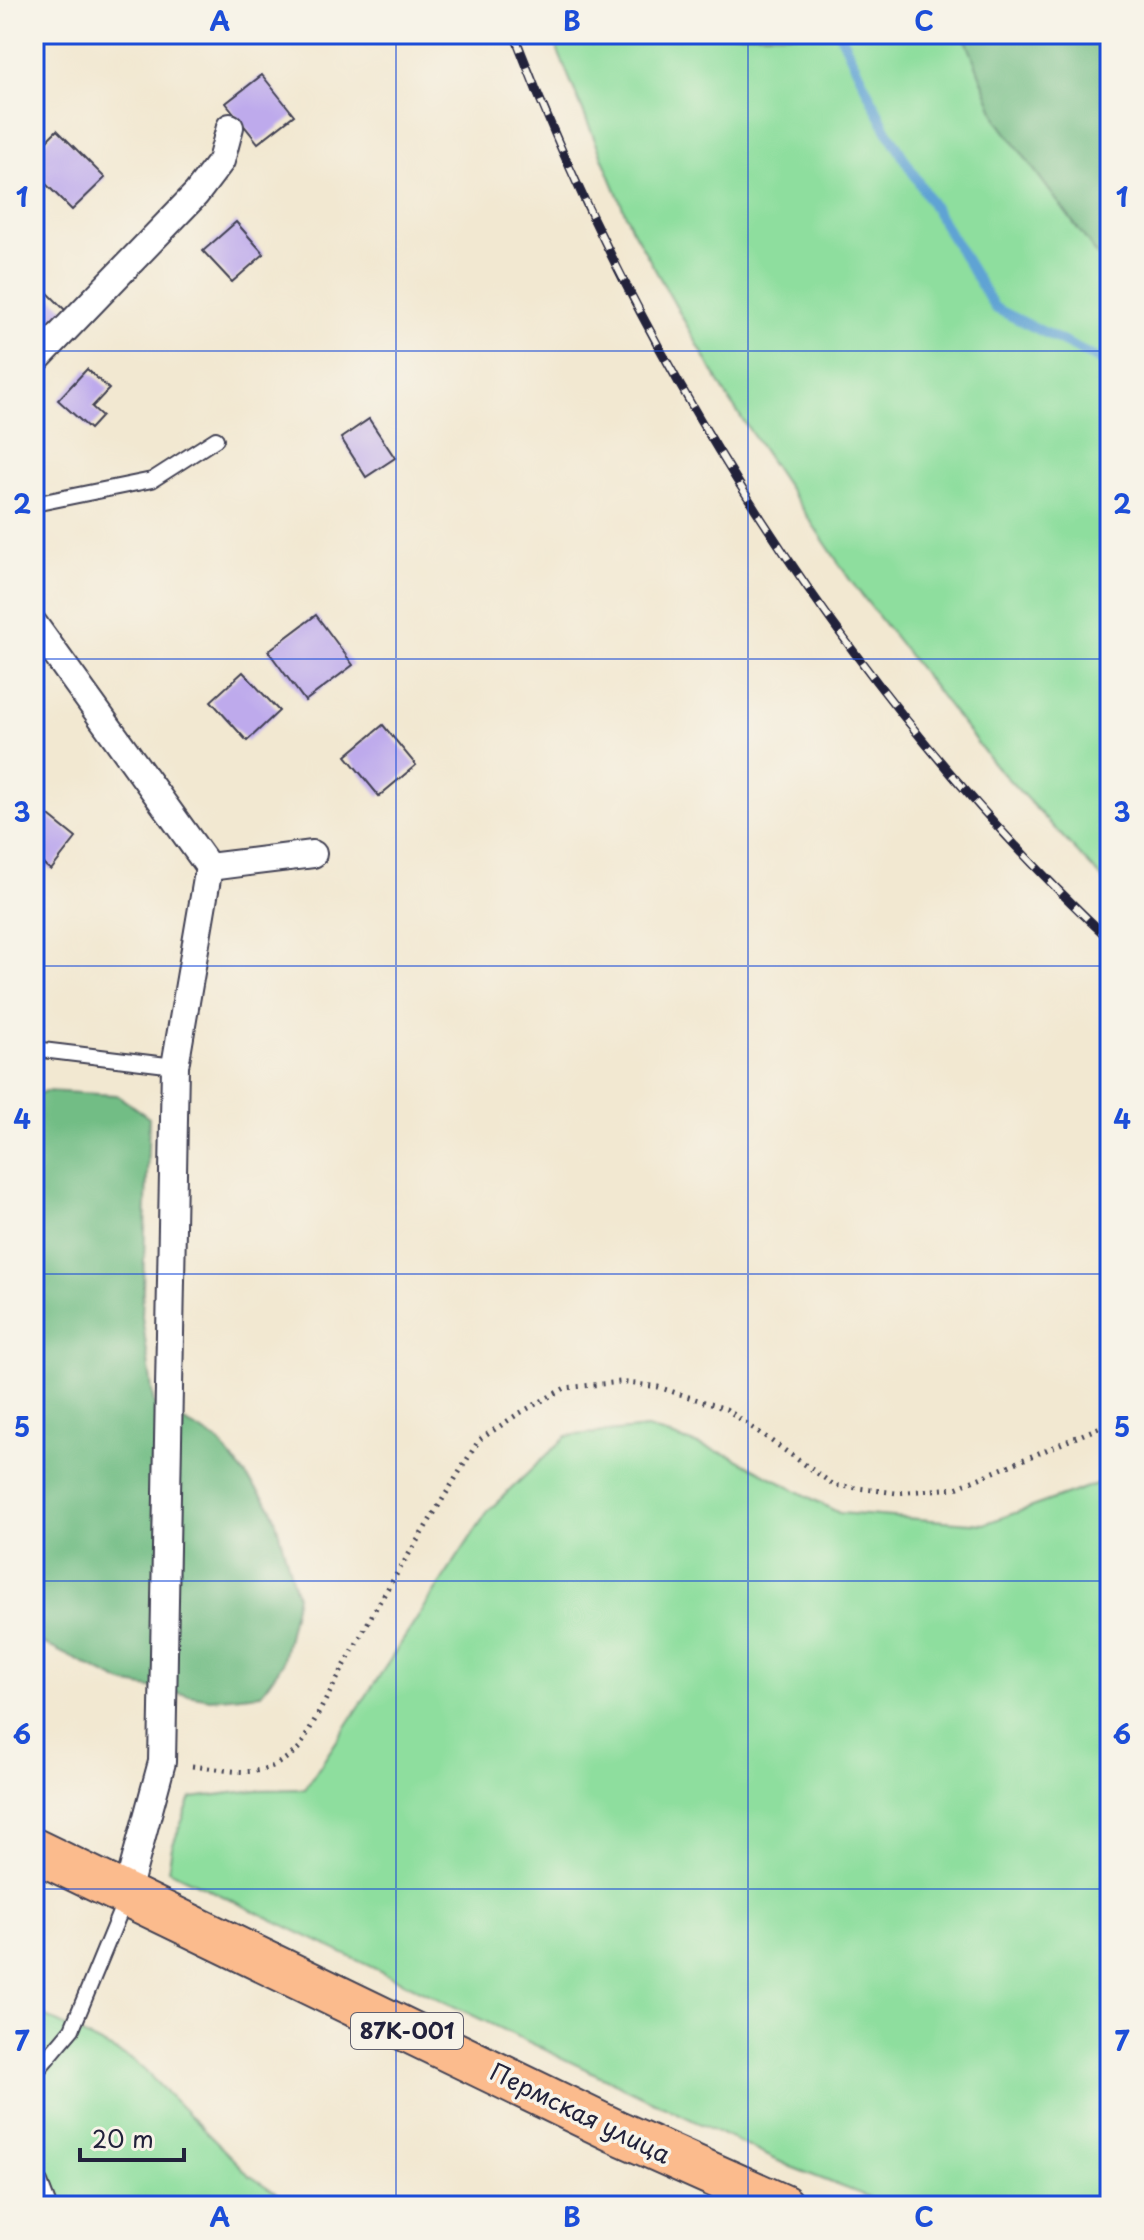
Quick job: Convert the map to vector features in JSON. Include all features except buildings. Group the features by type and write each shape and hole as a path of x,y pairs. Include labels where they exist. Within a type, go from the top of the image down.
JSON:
{"main road":[{"name":"Пермская улица","path":"34,1850 669,2157 783,2206"}],"street":[{"path":"34,362 196,194 221,161 230,127"},
{"path":"34,624 209,867 175,1066 162,1762 126,1895"},
{"path":"209,867 313,854"}],"lane":[{"path":"34,504 152,480 216,439"},
{"path":"34,1049 175,1066"},
{"path":"34,2074 72,2029 126,1895"},
{"path":"34,2167 49,2206"}],"path":[{"path":"162,1762 264,1772 282,1764 300,1747 377,1606 479,1440 565,1388 620,1382 658,1387 726,1409 834,1485 896,1493 956,1488 1110,1423"}],"green space":[{"path":"551,34 964,34 998,121 1110,272 1110,887 993,763 850,580 728,398 631,227"},
{"path":"964,34 1110,34 1110,272 998,121"},
{"path":"45,1091 117,1095 149,1118 142,1316 154,1405 217,1440 272,1508 297,1596 282,1664 261,1694 210,1699 123,1683 34,1639 34,1096"},
{"path":"647,1428 731,1456 839,1513 984,1524 1110,1479 1110,2206 892,2206 791,2167 168,1870 172,1847 191,1798 257,1790 305,1789 488,1511 567,1436"},
{"path":"34,2011 135,2061 249,2175 296,2206 34,2206"}],"waterway":[{"path":"840,34 885,127 995,308 1110,365"}],"railway":[{"path":"514,34 565,158 624,281 690,402 762,520 841,635 926,743 1015,846 1110,940"}]}
